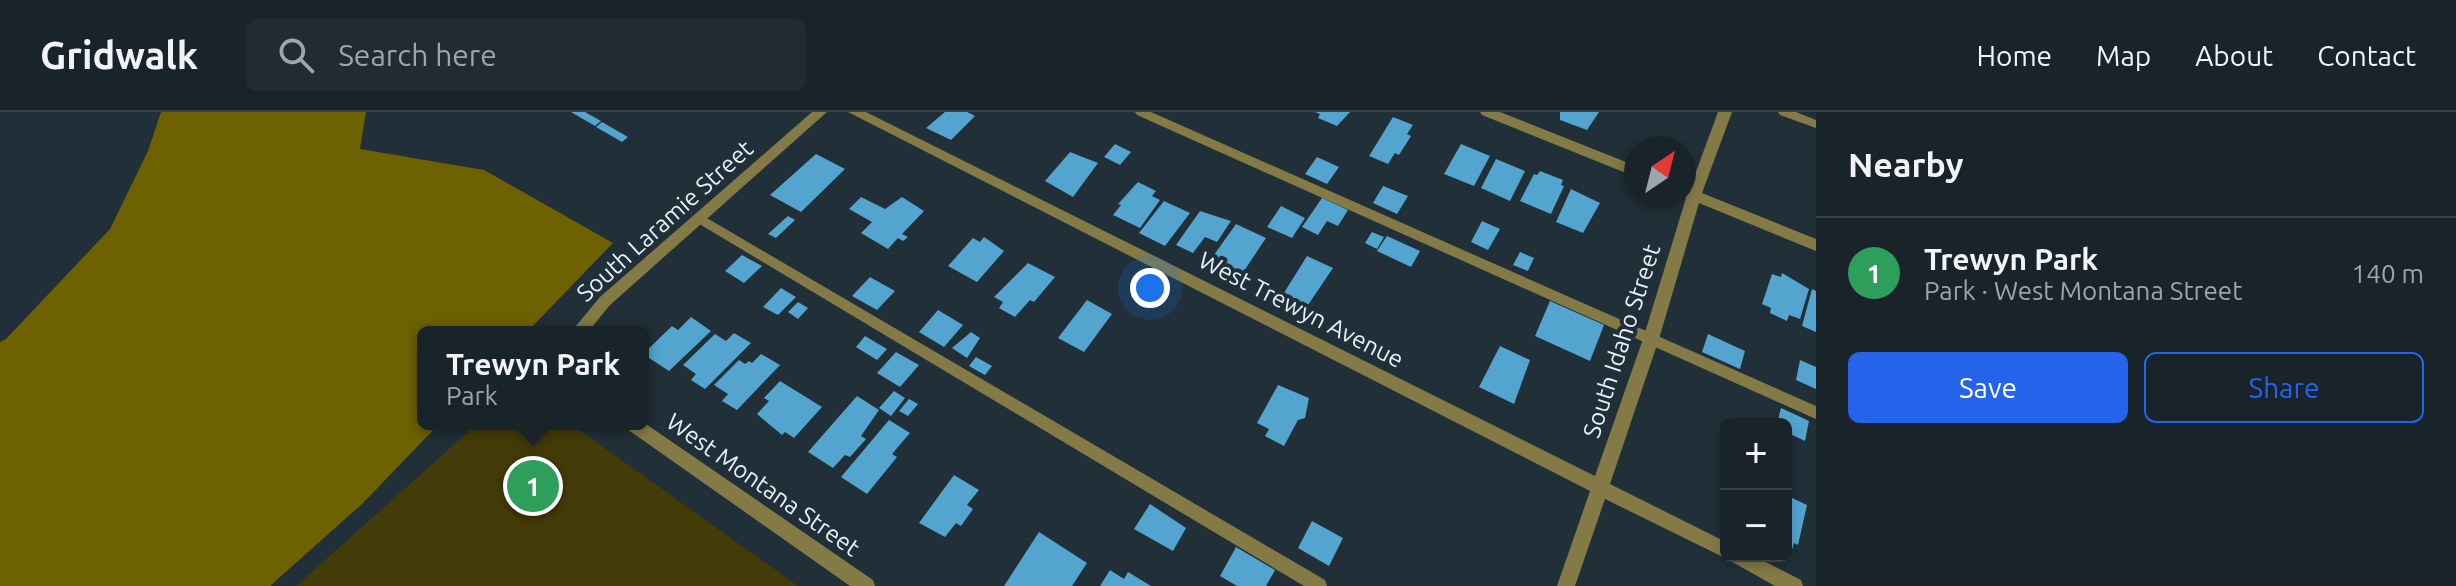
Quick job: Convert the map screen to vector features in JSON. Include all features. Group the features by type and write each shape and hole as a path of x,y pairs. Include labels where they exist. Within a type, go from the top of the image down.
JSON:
{"street":[{"name":"South Laramie Street","path":"584,326 605,301 820,112"},
{"name":"West Trewyn Avenue","path":"855,112 1720,548"},
{"path":"1487,112 1624,167"},
{"name":"South Idaho Street","path":"1696,177 1725,112"},
{"path":"1696,196 1816,245"},
{"name":"South Idaho Street","path":"1566,586 1651,339 1685,208"},
{"name":"West Montana Street","path":"642,430 866,586"},
{"path":"1747,562 1794,586"}],"lane":[{"path":"1141,112 1816,413"},
{"path":"1784,112 1816,124"},
{"path":"700,219 1319,586"}],"shaded area":[{"path":"161,112 366,112 360,149 484,170 613,243 533,326 417,326 417,430 433,430 363,503 270,586 0,586 0,342 110,229 148,151"},
{"path":"470,430 579,430 798,586 296,586"}],"building":[{"path":"571,112 585,112 601,121 595,126"},
{"path":"945,112 967,112 975,116 951,140 926,128"},
{"path":"1315,112 1350,112 1337,126 1318,118 1320,114"},
{"path":"1560,112 1599,112 1587,130 1560,120"},
{"path":"1393,117 1413,125 1407,134 1411,136 1399,155 1395,153 1388,164 1369,156"},
{"path":"602,122 628,137 622,142 596,127"},
{"path":"1115,144 1131,152 1120,165 1104,157"},
{"path":"1461,144 1490,156 1474,186 1444,174"},
{"path":"1070,152 1098,163 1073,197 1045,181"},
{"path":"816,154 845,169 801,212 770,195"},
{"path":"1317,157 1339,167 1327,184 1305,174"},
{"path":"1496,159 1525,171 1510,201 1481,188"},
{"path":"1540,171 1563,180 1561,185 1564,186 1551,214 1520,201 1534,174"},
{"path":"1138,182 1156,191 1152,196 1160,200 1140,228 1113,215 1121,205 1118,204"},
{"path":"1383,186 1408,196 1397,214 1373,203"},
{"path":"1571,189 1600,203 1583,233 1556,222"},
{"path":"861,197 885,209 902,197 924,211 902,234 908,237 903,241 898,238 888,249 861,233 872,222 849,209"},
{"path":"1322,198 1348,210 1338,226 1327,221 1318,235 1302,227"},
{"path":"1164,201 1190,213 1165,246 1139,233"},
{"path":"1281,206 1305,218 1292,238 1267,227"},
{"path":"1200,211 1231,221 1217,242 1205,237 1193,253 1176,245"},
{"path":"788,216 795,220 776,238 768,234"},
{"path":"1482,221 1500,229 1488,250 1471,242"},
{"path":"1236,224 1266,238 1240,277 1209,262"},
{"path":"1372,232 1384,237 1377,249 1365,243"},
{"path":"1387,236 1420,251 1411,267 1377,251"},
{"path":"984,237 1004,251 977,282 948,266 973,238 980,242"},
{"path":"1520,252 1534,258 1528,271 1513,265"},
{"path":"742,255 762,266 744,283 725,271"},
{"path":"1307,256 1333,268 1306,308 1282,296"},
{"path":"1028,263 1055,277 1034,302 1030,300 1015,317 999,308 1003,302 994,297"},
{"path":"1782,273 1809,289 1800,319 1789,315 1787,321 1770,313 1771,308 1762,304 1772,274 1781,277"},
{"path":"870,277 895,291 877,310 852,296"},
{"path":"781,288 796,297 778,315 763,307"},
{"path":"1812,289 1816,291 1816,332 1802,326"},
{"path":"1087,300 1112,314 1084,352 1058,338"},
{"path":"1550,301 1604,325 1590,361 1535,336"},
{"path":"798,302 808,308 798,319 788,312"},
{"path":"938,310 963,325 944,347 919,332"},
{"path":"691,317 711,331 669,371 649,358 649,348 672,326 678,330"},
{"path":"971,332 980,338 967,358 952,348"},
{"path":"734,333 751,343 705,389 691,380 696,374 683,365 715,334 726,341"},
{"path":"1708,334 1745,351 1740,369 1702,352"},
{"path":"865,336 887,349 877,360 856,347"},
{"path":"1500,346 1530,360 1514,404 1479,387"},
{"path":"896,352 919,365 900,387 877,373"},
{"path":"761,354 780,365 737,410 722,401 728,394 714,385 739,360 745,364 749,361 752,363"},
{"path":"976,357 992,366 985,375 969,366"},
{"path":"1800,360 1816,367 1816,389 1796,380"},
{"path":"780,381 822,407 794,438 785,432 782,435 757,414 769,401 764,398"},
{"path":"1278,385 1309,398 1305,418 1298,420 1284,446 1265,436 1269,429 1257,423"},
{"path":"894,391 905,398 891,416 879,408"},
{"path":"857,396 879,410 861,436 866,439 850,457 845,455 833,468 808,452"},
{"path":"909,399 918,404 908,416 899,411"},
{"path":"1781,408 1809,421 1805,441 1792,435 1792,418 1778,418"},
{"path":"889,420 910,433 892,454 897,457 867,494 841,477"},
{"path":"954,475 979,490 967,505 973,509 961,526 956,523 945,537 919,523"},
{"path":"1792,498 1807,505 1798,545 1794,543 1792,550"},
{"path":"1150,504 1186,528 1173,551 1134,529"},
{"path":"1312,521 1343,538 1329,566 1298,548"},
{"path":"1039,532 1087,563 1072,586 1004,586"},
{"path":"1236,547 1275,570 1266,586 1237,586 1220,576"},
{"path":"1110,570 1124,579 1128,572 1151,586 1100,586"}],"place":[{"name":"Trewyn Park","path":"533,486"}]}
